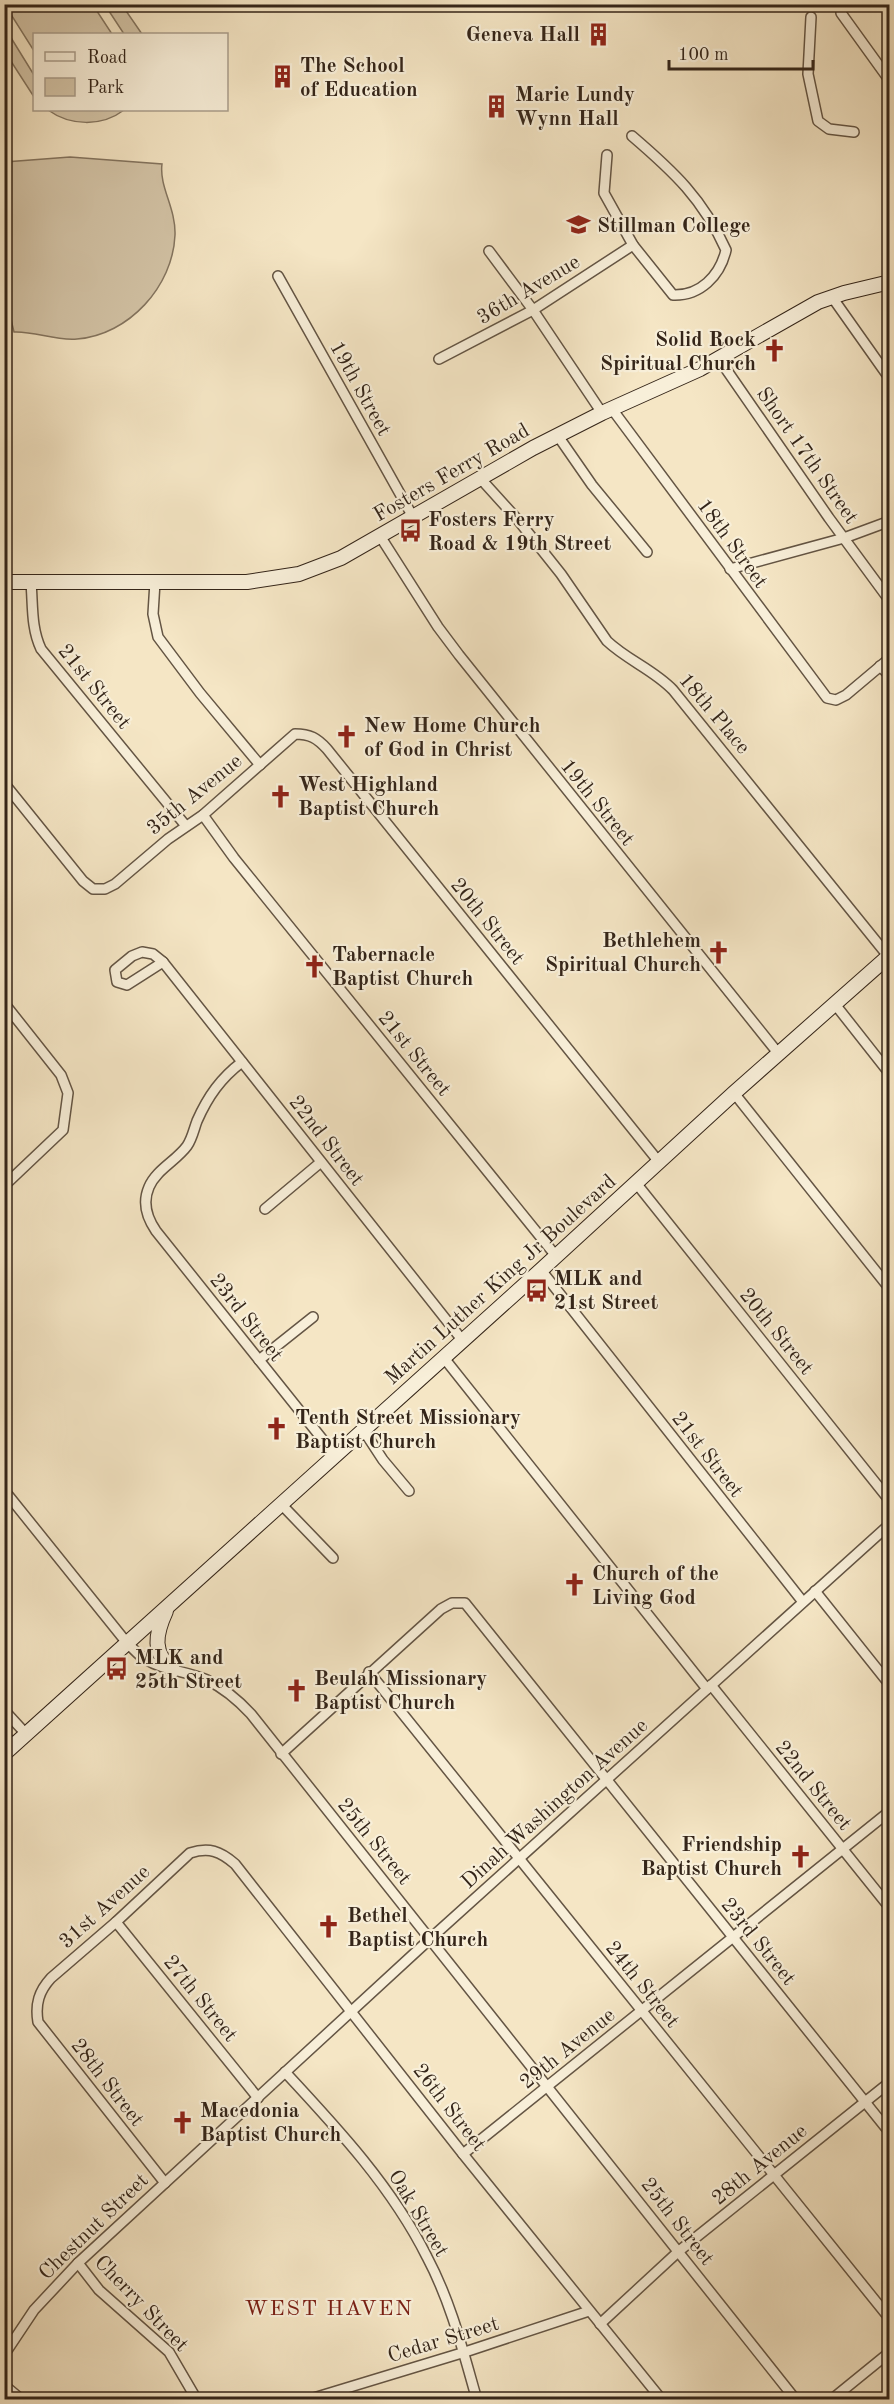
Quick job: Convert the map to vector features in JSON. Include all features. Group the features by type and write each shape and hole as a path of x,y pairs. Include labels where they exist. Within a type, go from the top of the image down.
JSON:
{"main road":[{"name":"Fosters Ferry Road","path":"4,582 247,582 282,578 327,565 558,436 719,359 832,297 890,282"},
{"name":"Martin Luther King Jr Boulevard","path":"9,1750 364,1431 778,1053 889,956"},
{"path":"169,1605 161,1622 157,1644 162,1661 173,1670"}],"street":[{"path":"841,13 890,81"},
{"path":"811,17 808,74 818,121 829,129 854,132"},
{"path":"607,155 604,193 633,245 673,296 685,296 700,289 712,279 723,262 726,250 716,226 684,183 632,136"},
{"name":"36th Avenue","path":"440,359 533,310 633,245"},
{"name":"18th Street","path":"489,251 607,411 730,569 826,698 836,700 846,695 880,666"},
{"name":"19th Street","path":"278,276 413,517"},
{"path":"832,297 890,379"},
{"name":"Short 17th Street","path":"719,359 890,601"},
{"path":"558,436 592,486 647,552"},
{"name":"18th Place","path":"480,478 518,520 554,566 607,641 665,681 889,956"},
{"path":"730,569 844,538 890,521"},
{"name":"19th Street","path":"380,536 438,627 459,655 778,1053"},
{"path":"155,582 153,614 158,637 200,693 260,765"},
{"name":"21st Street","path":"31,583 34,626 41,648 186,826"},
{"path":"890,658 880,666 890,676"},
{"name":"35th Avenue","path":"4,783 83,881 93,889 105,889 115,884 168,839 203,815 295,734 308,734"},
{"name":"20th Street","path":"308,734 319,740 327,749 659,1162"},
{"name":"21st Street","path":"203,815 234,858 556,1256"},
{"path":"142,952 153,954 163,962 127,985 117,982 115,970 132,956 142,952"},
{"name":"22nd Street","path":"163,962 463,1341"},
{"path":"4,1003 61,1075 68,1093 63,1130 4,1186"},
{"path":"834,1003 890,1074"},
{"name":"23rd Street","path":"242,1062 228,1073 212,1091 189,1144 156,1176 147,1194 146,1210 156,1231 335,1455"},
{"path":"734,1093 890,1289"},
{"path":"265,1209 321,1162"},
{"name":"20th Street","path":"636,1184 890,1501"},
{"name":"21st Street","path":"541,1270 803,1602"},
{"path":"259,1360 314,1317"},
{"name":"22nd Street","path":"444,1358 890,1908"},
{"path":"364,1431 383,1460 409,1491"},
{"name":"25th Street","path":"4,1490 127,1643 144,1659 206,1680 235,1698 251,1714 796,2400"},
{"path":"281,1504 333,1558"},
{"name":"Dinah Washington Avenue","path":"165,2183 353,2012 430,1938 890,1524"},
{"path":"815,1591 890,1684"},
{"name":"23rd Street","path":"369,1672 441,1609 452,1604 465,1603 890,2133"},
{"path":"281,1754 369,1672"},
{"name":"24th Street","path":"369,1672 890,2319"},
{"path":"4,1710 26,1734"},
{"path":"4,1734 9,1750"},
{"name":"29th Avenue","path":"463,2154 890,1811"},
{"name":"31st Avenue","path":"38,1998 43,1987 51,1978 116,1922 190,1853 202,1849"},
{"name":"26th Street","path":"202,1849 215,1850 235,1864 463,2154 662,2400"},
{"name":"27th Street","path":"116,1922 258,2098"},
{"name":"28th Street","path":"38,1998 36,2010 38,2022 165,2183"},
{"name":"Oak Street","path":"285,2072 327,2118 393,2198 429,2259 456,2324 477,2400"},
{"name":"28th Avenue","path":"600,2324 679,2251 890,2082"},
{"name":"Chestnut Street","path":"4,2355 34,2310 78,2263 165,2183"},
{"name":"Cherry Street","path":"78,2263 99,2290 170,2352 197,2400"},
{"name":"Cedar Street","path":"307,2400 338,2395 589,2311"},
{"path":"831,2400 890,2352"},
{"path":"4,2385 22,2400"}],"green space":[{"path":"5,5 93,5 111,33 33,33 33,49"},
{"path":"105,5 122,5 141,33 123,33"},
{"path":"5,28 33,73 33,95 5,52"},
{"path":"50,111 122,111 96,122 76,122"},
{"path":"70,157 162,164 163,181 175,225 172,254 157,289 145,305 114,328 77,339 14,332 5,295 5,162"}],"place":[{"name":"Geneva Hall","path":"598,34"},
{"name":"The School of Education","path":"282,77"},
{"name":"Marie Lundy Wynn Hall","path":"497,106"},
{"name":"Stillman College","path":"579,225"},
{"name":"Solid Rock Spiritual Church","path":"774,351"},
{"name":"Fosters Ferry Road & 19th Street","path":"410,531"},
{"name":"New Home Church of God in Christ","path":"346,737"},
{"name":"West Highland Baptist Church","path":"280,796"},
{"name":"Bethlehem Spiritual Church","path":"719,952"},
{"name":"Tabernacle Baptist Church","path":"314,966"},
{"name":"MLK and 21st Street","path":"536,1290"},
{"name":"Tenth Street Missionary Baptist Church","path":"277,1429"},
{"name":"Church of the Living God","path":"574,1585"},
{"name":"MLK and 25th Street","path":"117,1669"},
{"name":"Beulah Missionary Baptist Church","path":"296,1690"},
{"name":"Friendship Baptist Church","path":"800,1856"},
{"name":"Bethel Baptist Church","path":"329,1927"},
{"name":"Macedonia Baptist Church","path":"182,2122"}],"district":[{"name":"WEST HAVEN","path":"329,2307"}]}
